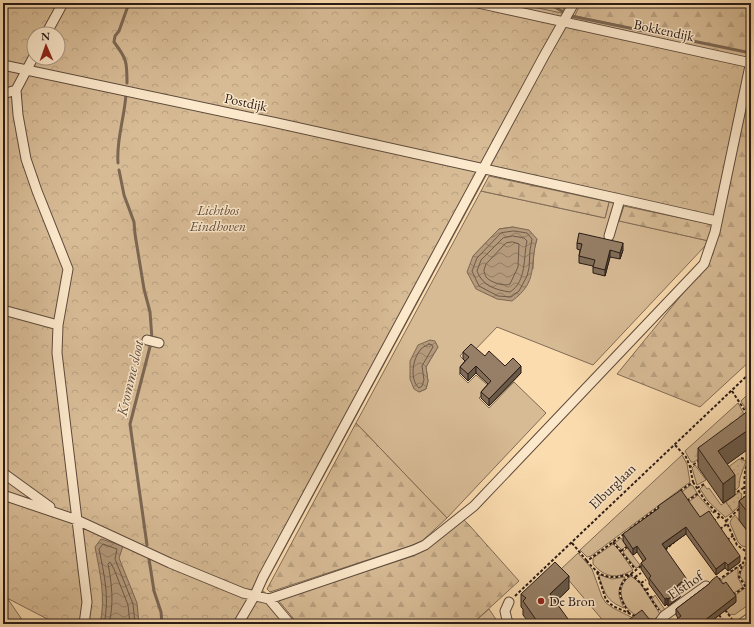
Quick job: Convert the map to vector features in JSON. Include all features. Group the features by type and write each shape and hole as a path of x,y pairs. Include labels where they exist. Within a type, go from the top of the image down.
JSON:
{"street":[{"path":"50,26 62,3"},
{"name":"Bokkendijk","path":"478,3 751,62"},
{"path":"238,624 255,596 263,577 300,508 574,3"},
{"path":"3,495 77,520 170,563 243,593 269,599 425,545 474,506 704,264 715,232 751,62"},
{"name":"Postdijk","path":"3,65 277,123 717,221"},
{"path":"28,66 16,90 18,115 26,159 68,269 58,325 57,353 87,602 84,624"},
{"path":"3,94 16,90"},
{"path":"609,236 620,199"},
{"path":"3,310 58,325"},
{"path":"3,473 59,514"},
{"name":"Elsthof","path":"658,624 664,616 706,586"},
{"path":"269,599 290,624"},
{"path":"509,602 505,611 507,620 510,624"},
{"path":"741,624 751,617"}],"path":[{"name":"Elburglaan","path":"509,602 751,372"},
{"path":"732,391 749,418"},
{"path":"675,445 686,457 693,482 700,493 726,523 734,535 738,545 747,552"},
{"path":"690,467 702,458"},
{"path":"741,458 749,460"},
{"path":"718,530 739,509 744,501 744,475 751,458"},
{"path":"746,467 751,474"},
{"path":"678,492 693,482"},
{"path":"697,488 704,484"},
{"path":"737,492 745,487"},
{"path":"685,503 700,493"},
{"path":"587,561 661,505"},
{"path":"703,520 715,511"},
{"path":"712,522 720,516"},
{"path":"662,552 686,532"},
{"path":"726,541 734,535"},
{"path":"613,542 636,570"},
{"path":"572,543 597,572 605,576 614,577 630,574"},
{"path":"732,549 738,545"},
{"path":"621,551 627,547"},
{"path":"747,552 751,550"},
{"path":"747,552 739,576 751,595"},
{"name":"Elsthof","path":"706,586 742,564"},
{"path":"629,613 621,601 620,592 622,583 630,574 642,566"},
{"path":"597,572 606,600 613,606 637,617"},
{"path":"635,577 641,573"},
{"name":"Elsthof","path":"630,574 641,583 664,616"},
{"path":"641,583 646,580"},
{"path":"732,596 745,587"},
{"path":"650,598 654,595"},
{"path":"725,610 732,619"},
{"path":"719,615 726,624"},
{"path":"713,619 717,624"}],"green space":[{"name":"Lichtbos Eindhoven","path":"3,3 514,3 751,53 751,66 716,217 490,168 262,590 276,602 294,624 57,624 3,596"},
{"path":"506,3 567,3 560,15"},
{"path":"581,3 751,3 751,36 747,55 574,17"},
{"path":"751,84 751,360 700,407 617,374 706,265 713,254 720,217"},
{"path":"489,176 609,202 605,218 481,191"},
{"path":"481,191 605,218 609,202 624,206 620,221 709,241 593,365 497,327 473,352 468,347 460,356 468,364 459,374 468,383 476,375 490,387 479,398 489,408 514,382 546,413 447,518 356,423","holes":["513,227 537,239 534,250 533,269 473,256 499,229","430,340 438,347 426,367 428,381 426,389 419,392"]},
{"path":"624,206 709,224 713,226 709,241 619,221"},
{"path":"751,391 751,415 750,416 741,401"},
{"path":"738,403 749,423 694,462 691,462 685,451"},
{"path":"356,423 447,518 422,541 270,592 267,589"},
{"path":"682,455 687,464 690,482 591,556 587,557 580,550"},
{"path":"739,459 746,461 740,478 739,487 736,490 723,471"},
{"path":"695,465 706,480 697,485 692,468"},
{"path":"691,485 697,493 684,502 679,494"},
{"path":"704,485 707,489 709,488 721,505 726,502 733,512 725,517 708,501 700,489"},
{"path":"739,492 742,494 740,505 733,512 726,502"},
{"path":"698,495 712,511 698,521 686,504"},
{"path":"735,515 751,536 751,548 742,546 738,542 730,523"},
{"path":"461,517 519,581 472,624 298,624 278,600 413,556 425,550"},
{"path":"621,538 626,546 622,550 615,543"},
{"path":"613,544 633,570 622,575 612,576 602,572 593,564 593,558"},
{"path":"627,548 640,565 637,568 623,552"},
{"path":"578,553 592,569 602,597 606,603 637,620 630,624 606,624 560,570"},
{"path":"751,554 751,592 740,576 741,571"},
{"path":"738,567 738,578 743,587 731,595 721,580"},
{"path":"599,575 612,579 625,577 619,589 619,596 624,608 613,602 607,596"},
{"path":"631,576 640,583 660,614 655,619 636,615 626,607 623,602 621,591 622,585"},
{"path":"745,588 751,597 751,603 734,615 730,615 726,610 736,602 733,597"},
{"path":"3,592 25,624 3,624"},
{"path":"655,595 665,610 662,613 652,599"},
{"path":"489,609 499,624 472,624"}],"water":[{"path":"513,227 529,230 537,239 530,280 520,294 512,301 497,299 476,289 467,272 473,256 499,229"},
{"path":"430,340 435,341 438,347 426,367 428,381 426,389 419,392 414,389 410,379 410,361 418,345"},
{"path":"101,539 123,546 119,558 137,603 139,624 100,624 102,614 102,595 95,547"}],"building":[{"path":"579,233 623,243 620,253 610,250 605,270 593,267 595,260 579,256 582,244 577,243"},
{"path":"471,344 485,356 489,351 505,366 513,358 521,366 489,399 481,392 491,381 476,366 468,374 460,367 469,357 463,352"},
{"path":"748,411 751,415 751,428 718,451 735,475 723,484 698,448"},
{"path":"681,490 700,517 709,511 740,556 728,565 725,562 716,569 686,527 662,544 686,578 677,586 680,591 668,599 665,599 649,578 651,576 641,563 646,559 637,546 633,549 623,534"},
{"path":"751,492 751,511 748,513 739,501"},
{"path":"555,562 569,576 550,594 568,619 563,622 565,624 539,624 523,601 526,598 521,594"},
{"path":"717,576 723,584 726,582 736,596 700,624 681,624 677,619 681,616 676,609 709,584"},
{"path":"642,610 653,624 623,624"}],"waterway":[{"name":"Kromme sloot","path":"127,83 127,70 124,57 114,42 115,36 119,31 129,3"},
{"path":"548,3 565,13"},
{"path":"571,16 751,53"},
{"name":"Kromme sloot","path":"118,163 118,145 126,93"},
{"name":"Kromme sloot","path":"119,170 124,195 134,222 144,289 150,312 152,339 130,424 147,545"},
{"name":"Kromme sloot","path":"149,559 154,591 161,612 162,624"}],"place":[{"name":"De Bron","path":"541,601"}]}
